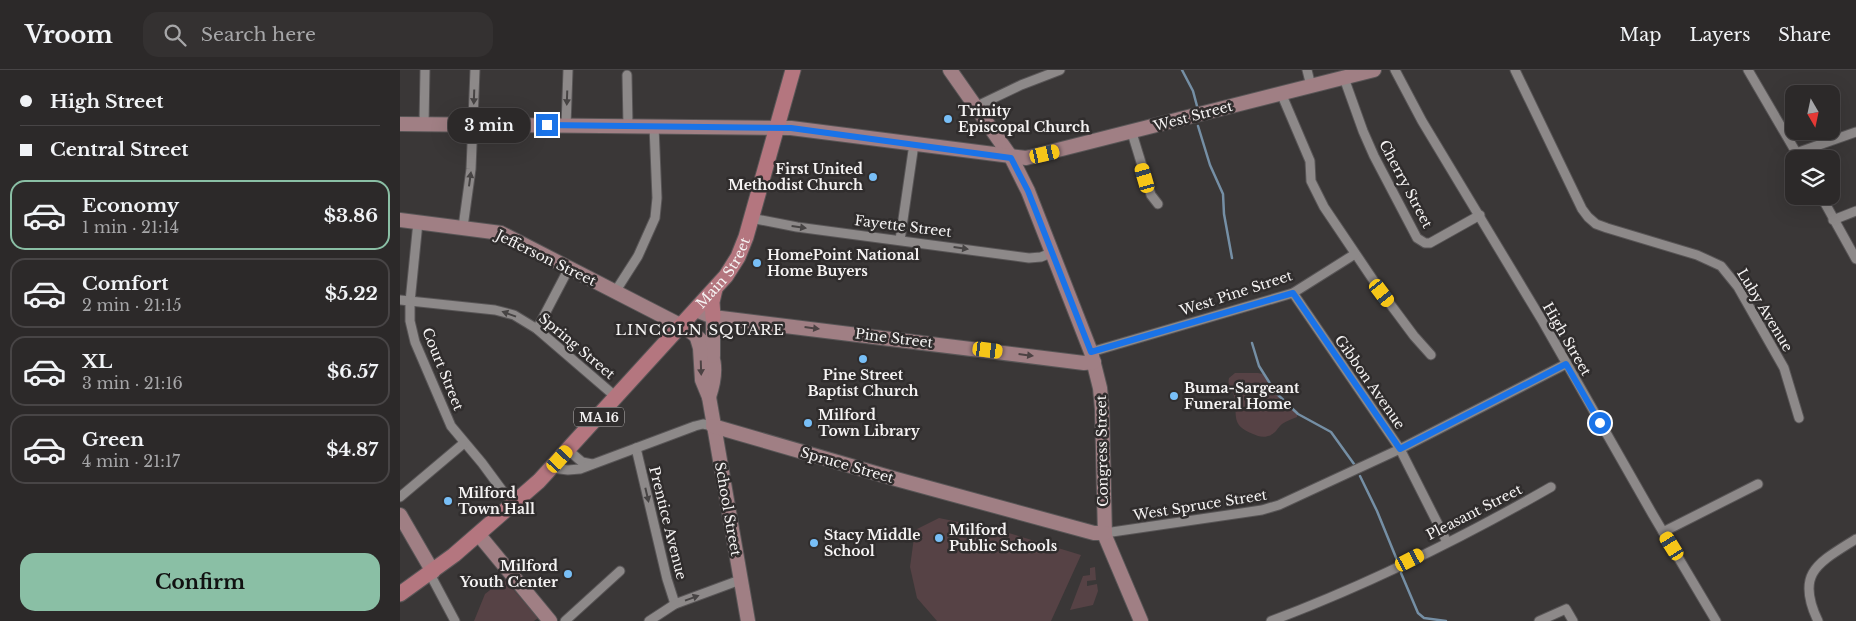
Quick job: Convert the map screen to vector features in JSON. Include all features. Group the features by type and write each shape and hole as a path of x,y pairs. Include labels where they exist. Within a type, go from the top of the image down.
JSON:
{"main road":[{"name":"Main Street","path":"400,594 431,573 479,535 552,468 715,289 735,261 752,218 793,70"},
{"name":"Congress Street","path":"950,70 1011,158 1028,191 1092,357 1100,388 1102,409 1105,534 1141,621"},
{"name":"West Street","path":"400,124 777,128 914,144 1011,158 1026,158 1132,133 1374,70"},
{"name":"Jefferson Street","path":"400,220 501,233 682,326"},
{"path":"713,316 712,302 715,289"},
{"name":"Pine Street","path":"696,310 713,316 1084,363 1092,357"},
{"name":"School Street","path":"708,397 712,383 713,316"},
{"path":"682,326 709,348 713,361"},
{"name":"School Street","path":"697,338 702,380 708,397 748,621"},
{"name":"Spruce Street","path":"713,426 914,484 1094,533 1105,534"},
{"path":"401,521 431,573"},
{"path":"479,535 550,621"}],"street":[{"path":"424,124 425,70"},
{"path":"464,227 472,169 475,70"},
{"path":"566,126 568,70"},
{"path":"976,106 1021,85 1060,70"},
{"path":"1307,70 1311,86"},
{"name":"High Street","path":"1396,70 1422,121 1480,215 1716,621"},
{"name":"Luby Avenue","path":"1515,70 1574,194 1589,218 1596,224 1696,255 1721,266 1738,287 1784,368 1800,418"},
{"path":"1748,70 1795,150"},
{"path":"627,75 628,126"},
{"name":"Cherry Street","path":"1344,78 1362,131 1417,238 1425,243 1430,242 1480,215"},
{"path":"1281,93 1310,162 1311,181 1315,190 1355,254 1408,328 1431,355"},
{"path":"615,292 638,256 656,218 654,126"},
{"path":"1812,150 1856,132"},
{"path":"1132,133 1151,195 1158,204"},
{"path":"900,240 914,144"},
{"path":"1825,205 1856,259"},
{"path":"1834,220 1856,210"},
{"name":"Fayette Street","path":"752,218 797,227 1029,258 1041,257 1051,253"},
{"name":"Court Street","path":"418,222 410,302 410,321 415,342 450,426 513,505"},
{"name":"West Pine Street","path":"1092,357 1293,293 1355,254"},
{"path":"537,329 569,268"},
{"name":"Gibbon Avenue","path":"1293,293 1400,449 1447,542"},
{"name":"Spring Street","path":"400,300 502,311 520,318 537,329 616,397"},
{"name":"West Spruce Street","path":"1105,534 1273,507 1291,501 1400,449 1566,364"},
{"name":"Spruce Street","path":"552,468 574,470 695,426 703,424 713,426"},
{"path":"400,497 464,443"},
{"name":"Prentice Avenue","path":"636,448 667,579 675,604"},
{"path":"568,450 582,462 592,464"},
{"path":"1663,532 1758,484"},
{"name":"Pleasant Street","path":"1271,621 1318,604 1509,511 1551,487"},
{"path":"1818,621 1809,597 1808,588 1813,572 1824,559 1856,539"},
{"path":"565,621 620,571"},
{"path":"431,573 455,621"},
{"path":"649,621 675,604 740,580"},
{"path":"1539,621 1566,609 1573,621"}],"shaded area":[{"path":"1235,373 1263,374 1280,397 1298,412 1297,417 1284,423 1268,436 1264,437 1246,431 1236,419 1234,396 1229,384 1229,378"},
{"path":"939,518 1002,531 1081,555 1051,621 937,621 917,598 910,567 915,530"},
{"path":"1095,567 1096,580 1087,581 1087,586 1097,584 1098,591 1093,605 1070,610 1083,576 1090,575 1090,568"},
{"path":"504,579 538,618 534,621 474,621 485,594"}],"waterway":[{"path":"1182,70 1193,91 1197,106"},
{"path":"1198,126 1210,165 1223,194 1224,214 1232,258"},
{"path":"1252,343 1259,366 1276,393 1298,414 1331,432 1354,464"},
{"path":"1360,476 1397,560"},
{"path":"1401,573 1418,613 1424,618 1446,621"}],"place":[{"name":"Trinity Episcopal Church","path":"948,119"},
{"name":"First United Methodist Church","path":"873,177"},
{"name":"HomePoint National Home Buyers","path":"757,263"},
{"name":"Pine Street Baptist Church","path":"863,359"},
{"name":"Buma-Sargeant Funeral Home","path":"1174,396"},
{"name":"Milford Town Library","path":"808,423"},
{"name":"Milford Town Hall","path":"448,501"},
{"name":"Milford Public Schools","path":"939,538"},
{"name":"Stacy Middle School","path":"814,543"},
{"name":"Milford Youth Center","path":"568,574"}],"district":[{"name":"LINCOLN SQUARE","path":"700,329"}],"route":[{"path":"547,125 791,128 1011,158 1028,191 1091,352 1229,310 1293,293 1400,449 1566,364 1600,423"}]}
